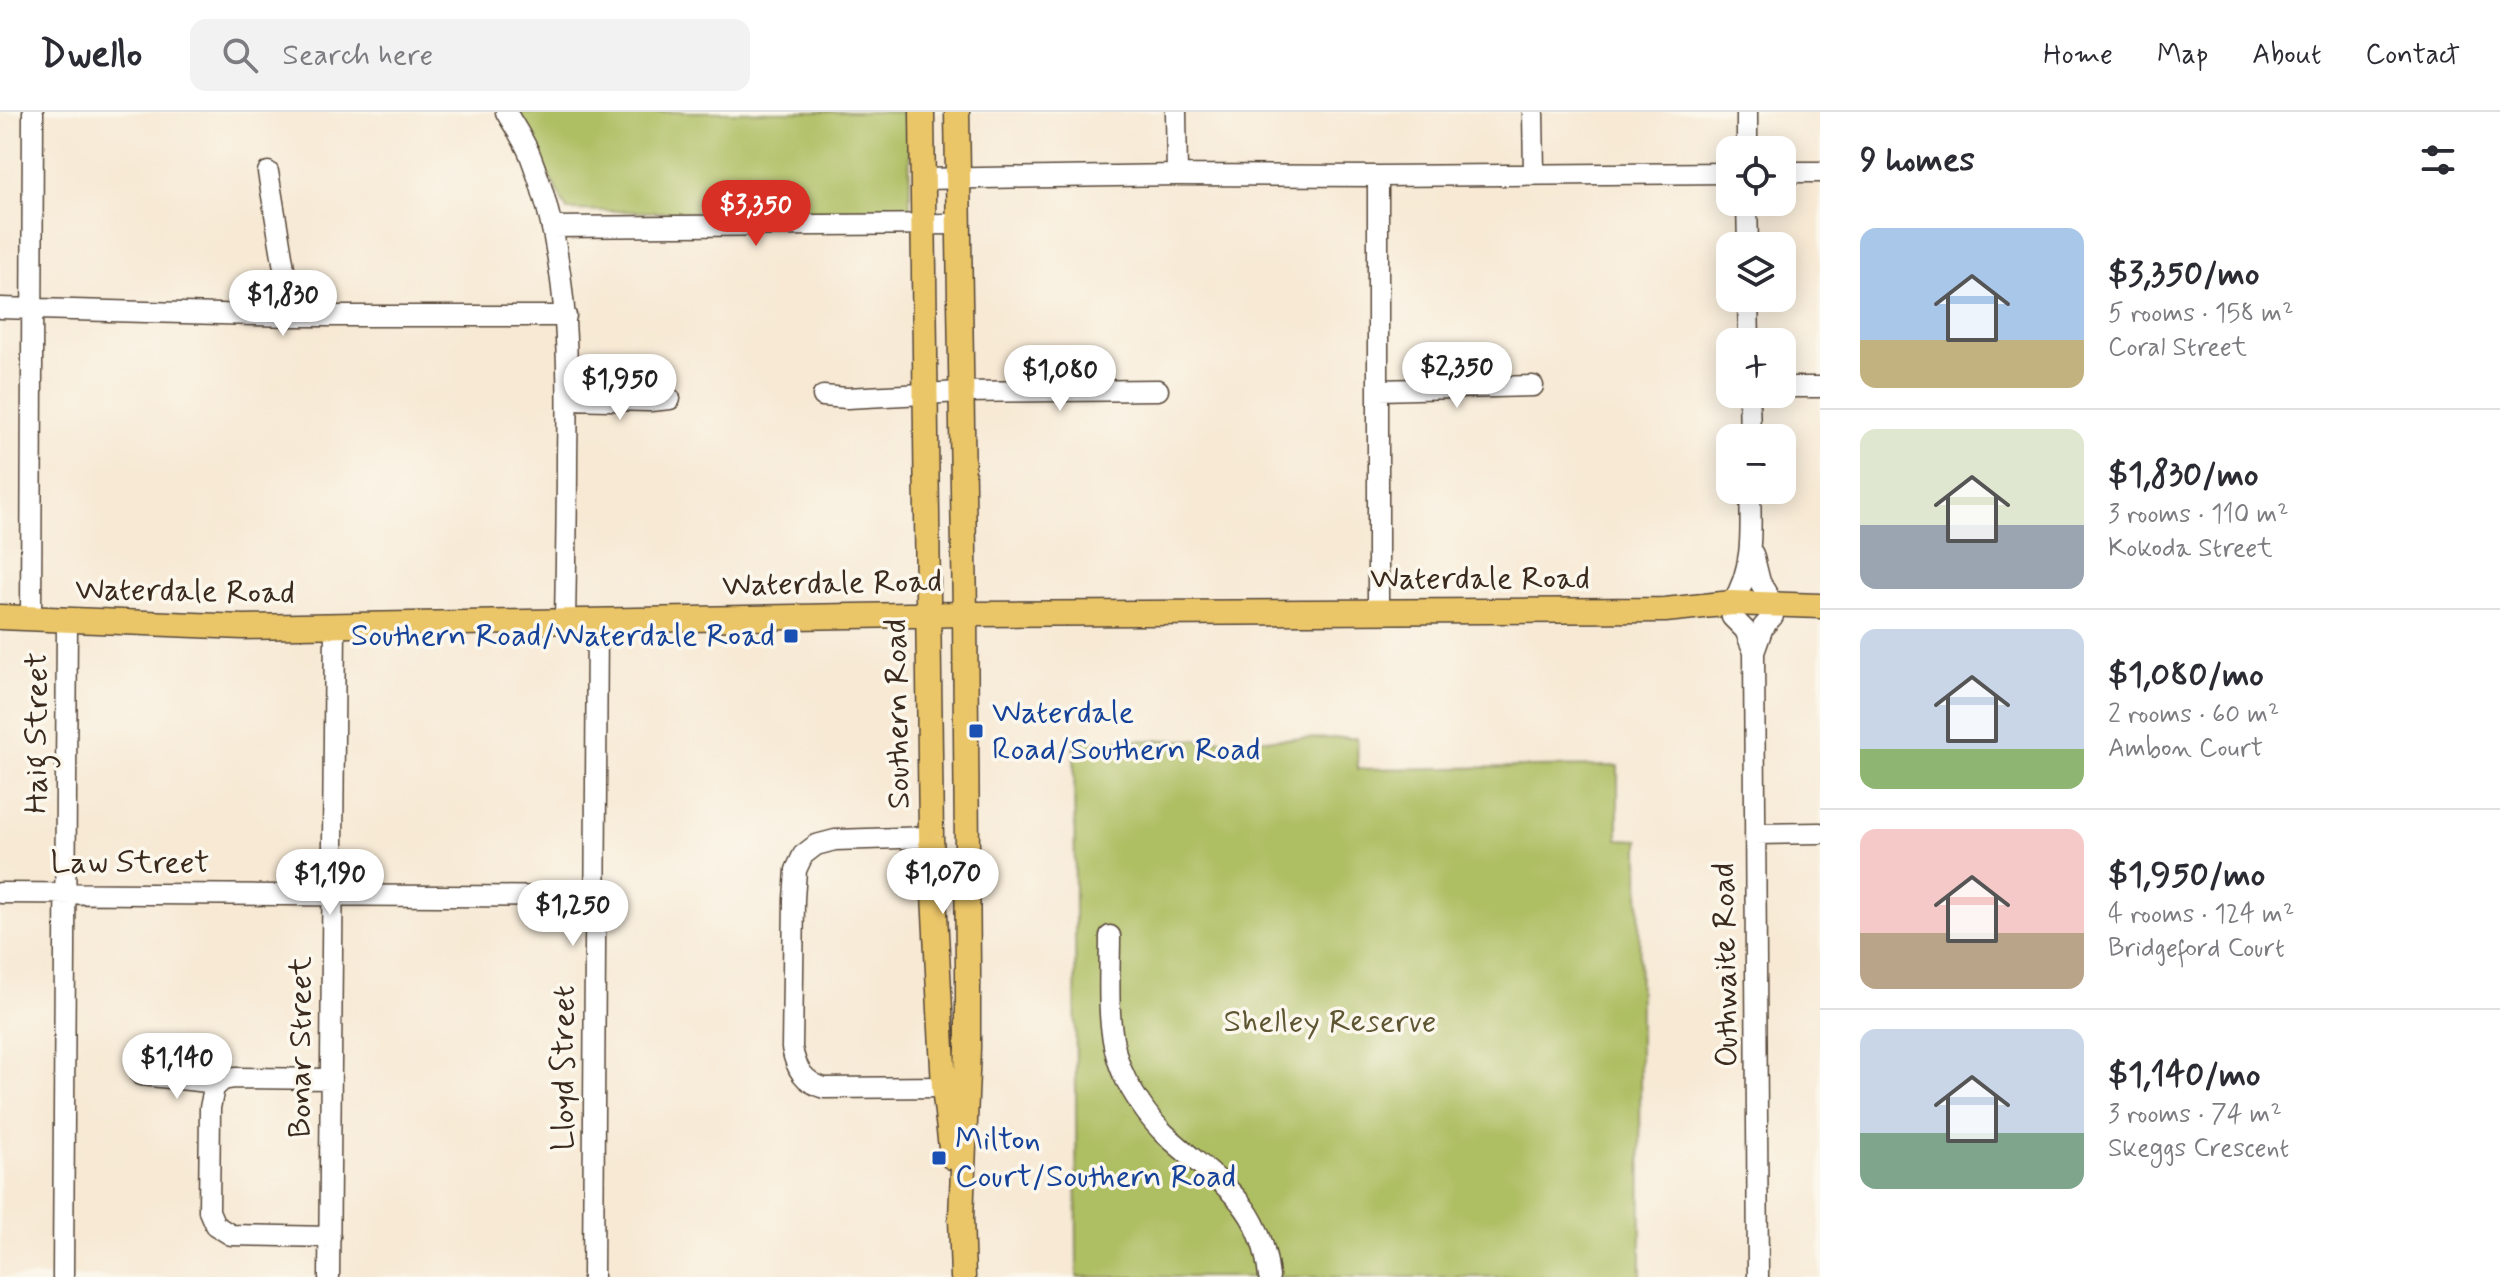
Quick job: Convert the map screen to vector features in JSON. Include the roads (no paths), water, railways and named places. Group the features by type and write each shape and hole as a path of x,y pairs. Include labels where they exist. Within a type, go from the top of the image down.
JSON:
{"main road":[{"name":"Southern Road","path":"922,112 931,837 944,1087 961,1218"},
{"name":"Southern Road","path":"957,112 968,1048 961,1218 963,1277"},
{"name":"Waterdale Road","path":"0,617 243,627 965,614 1820,609"}],"street":[{"path":"31,619 33,112"},
{"path":"506,112 529,152 553,227 561,269 566,316 568,399 565,621"},
{"path":"1176,112 1177,175"},
{"path":"1533,112 1534,173"},
{"path":"1747,112 1747,136"},
{"path":"268,172 292,316"},
{"path":"1796,172 1820,172"},
{"path":"922,179 1716,173"},
{"path":"1378,176 1378,612"},
{"path":"553,227 958,224"},
{"path":"0,308 292,316 566,316"},
{"path":"1379,390 1533,386"},
{"path":"1796,387 1820,387"},
{"path":"823,396 847,398 961,392 1158,390"},
{"path":"568,399 670,399"},
{"path":"1750,504 1751,542 1744,582 1732,610 1754,652"},
{"path":"1751,542 1760,582 1772,610"},
{"name":"Outhwaite Road","path":"1758,1277 1754,652 1772,610"},
{"name":"Lloyd Street","path":"593,1277 597,620"},
{"name":"Haig Street","path":"63,1277 67,621"},
{"name":"Bonar Street","path":"329,1277 335,626"},
{"path":"1755,834 1820,833"},
{"path":"931,837 835,840 816,845 803,855 796,870 794,899 792,1048 801,1074 824,1088 944,1087"},
{"name":"Law Street","path":"0,893 595,897"},
{"path":"1110,936 1112,1032 1125,1079 1158,1127 1218,1177 1244,1207 1261,1236 1269,1277"},
{"path":"141,1075 218,1083 235,1078 331,1079"},
{"path":"218,1083 212,1093 210,1108 209,1211 215,1225 224,1233 238,1236 330,1237"}],"place":[{"name":"Southern Road/Waterdale Road","path":"791,636"},
{"name":"Waterdale Road/Southern Road","path":"976,731"},
{"name":"Milton Court/Southern Road","path":"939,1158"}],"park label":[{"name":"Shelley Reserve","path":"1330,1022"}]}
